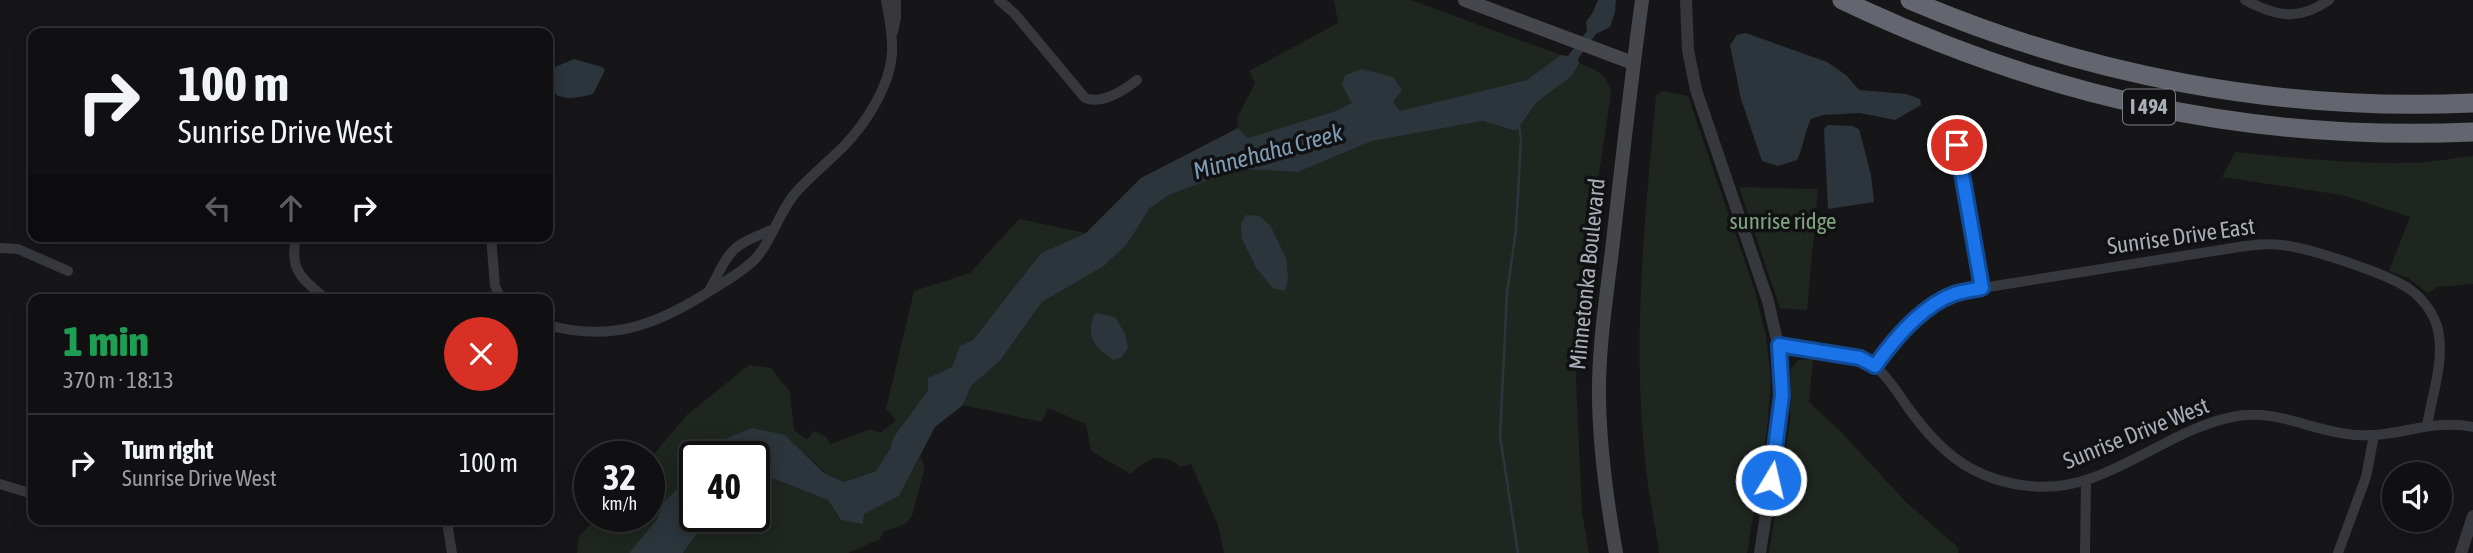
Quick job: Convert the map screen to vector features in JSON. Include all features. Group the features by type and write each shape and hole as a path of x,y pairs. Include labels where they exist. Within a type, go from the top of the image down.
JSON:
{"highway":[{"name":"I 494","path":"1842,0 1891,23 1998,65 2091,93 2162,110 2306,130 2372,134 2473,132"},
{"name":"I 494","path":"1910,0 2026,43 2159,79 2227,91 2323,101 2433,105 2473,103"}],"main road":[{"path":"1465,0 1633,62"},
{"name":"Minnetonka Boulevard","path":"1616,553 1605,494 1601,446 1601,350 1642,0"}],"street":[{"path":"553,325 598,333 613,332 662,319 709,292 754,260 764,248 791,199 845,144 868,115 887,77 892,55 886,0"},
{"path":"892,38 897,18 896,0"},
{"path":"999,0 1016,14 1085,98 1092,101 1121,92 1137,80"},
{"path":"1686,0 1688,50 1696,90 1768,301 1779,345 1782,395 1779,431 1759,553"},
{"path":"2245,0 2291,16 2329,0"},
{"path":"1957,145 1982,288"},
{"path":"709,292 730,251 746,240 772,230"},
{"path":"295,242 295,262 300,274 307,285 319,294"},
{"path":"491,242 495,286 499,294"},
{"name":"Sunrise Drive East","path":"1875,366 1928,309 1955,294 2260,244 2281,245 2313,252 2395,281 2419,298 2429,310 2438,330 2440,353 2427,426"},
{"path":"0,248 19,249 68,271"},
{"path":"1779,345 1860,358 1875,366"},
{"name":"Sunrise Drive West","path":"1875,366 1930,438 1963,465 1985,476 2032,487 2061,486 2086,481 2181,435 2232,417 2257,414 2280,416 2355,435 2374,435 2451,424 2473,427"},
{"path":"2338,553 2366,477 2374,435"},
{"path":"2085,553 2086,481"},
{"path":"0,484 28,492"},
{"path":"2461,553 2473,516"},
{"path":"448,525 452,553"}],"green space":[{"path":"1334,0 1411,0 1561,55 1527,80 1400,112 1393,102 1352,103 1333,112 1248,138 1238,128 1237,118 1255,83 1249,71 1338,23"},
{"path":"1579,63 1596,70 1604,77 1611,93 1586,261 1576,378 1582,512 1589,553 1224,553 1218,525 1191,464 1181,467 1167,459 1155,458 1131,474 1091,451 1086,424 1048,408 1042,422 963,405 971,386 1000,361 1042,302 1104,266 1127,244 1150,208 1169,195 1238,169 1298,172 1372,141 1483,121 1516,131 1537,102 1572,76"},
{"path":"1662,91 1688,96 1755,291 1766,336 1771,379 1767,431 1747,553 1659,553 1641,414 1640,323 1644,231 1656,95"},
{"path":"2235,152 2392,163 2473,156 2473,284 2438,287 2428,293 2408,278 2389,271 2410,217 2342,195 2222,177"},
{"name":"sunrise ridge","path":"1739,187 1818,189 1807,310 1780,308"},
{"path":"1019,219 1086,233 1041,253 973,340 960,346 952,367 928,378 928,390 893,438 890,449 876,471 844,482 825,473 785,435 727,438 724,441 679,441 679,487 665,501 665,441 687,415 749,365 771,368 790,392 794,430 807,440 814,431 825,436 831,444 871,429 880,433 896,420 886,409 914,291 970,273"},
{"path":"1813,359 1809,402 1907,503 1959,548 1958,553 1769,553 1790,421 1791,369 1798,360"},
{"path":"920,457 925,467 912,516 905,524 883,532 880,539 848,553 683,553 698,532 770,532 770,478 828,500 841,520 863,523 864,514 899,496"},
{"path":"583,532 646,532 629,553 577,553 579,536"}],"water":[{"name":"Minnehaha Creek","path":"1598,0 1616,0 1610,27 1596,34 1578,59 1579,63 1572,76 1537,102 1516,131 1483,121 1372,141 1298,172 1238,169 1169,195 1150,208 1127,244 1104,266 1042,302 1000,361 971,386 963,405 935,427 899,496 864,514 863,524 841,520 828,500 770,478 770,441 724,441 752,428 785,435 824,473 844,482 876,471 890,449 893,438 928,390 928,378 952,367 960,346 973,340 1041,253 1086,233 1141,178 1238,128 1248,138 1333,112 1352,103 1342,85 1345,75 1362,69 1393,77 1402,90 1393,102 1400,111 1527,80 1561,55 1568,56 1587,31 1586,22"},
{"path":"1746,33 1827,62 1846,75 1859,90 1906,94 1920,99 1921,105 1895,120 1860,113 1823,115 1811,119 1797,160 1778,166 1762,161 1741,99 1730,45 1737,35"},
{"path":"574,59 605,70 593,94 574,98 563,97 553,92 555,67"},
{"path":"1828,125 1859,129 1871,175 1874,202 1828,209 1824,129"},
{"path":"1246,215 1259,216 1270,225 1286,258 1288,279 1285,291 1273,288 1257,269 1242,239 1241,224"},
{"path":"1095,313 1115,317 1125,334 1128,348 1122,357 1113,360 1096,345 1091,335"},
{"path":"679,487 679,532 698,532 683,553 629,553 646,532 665,532 665,501"}],"waterway":[{"path":"1518,553 1500,436 1507,293 1516,230 1521,140 1519,125"}],"route":[{"path":"1771,480 1782,395 1779,345 1860,358 1875,366 1928,309 1955,294 1982,288 1957,145"}]}
